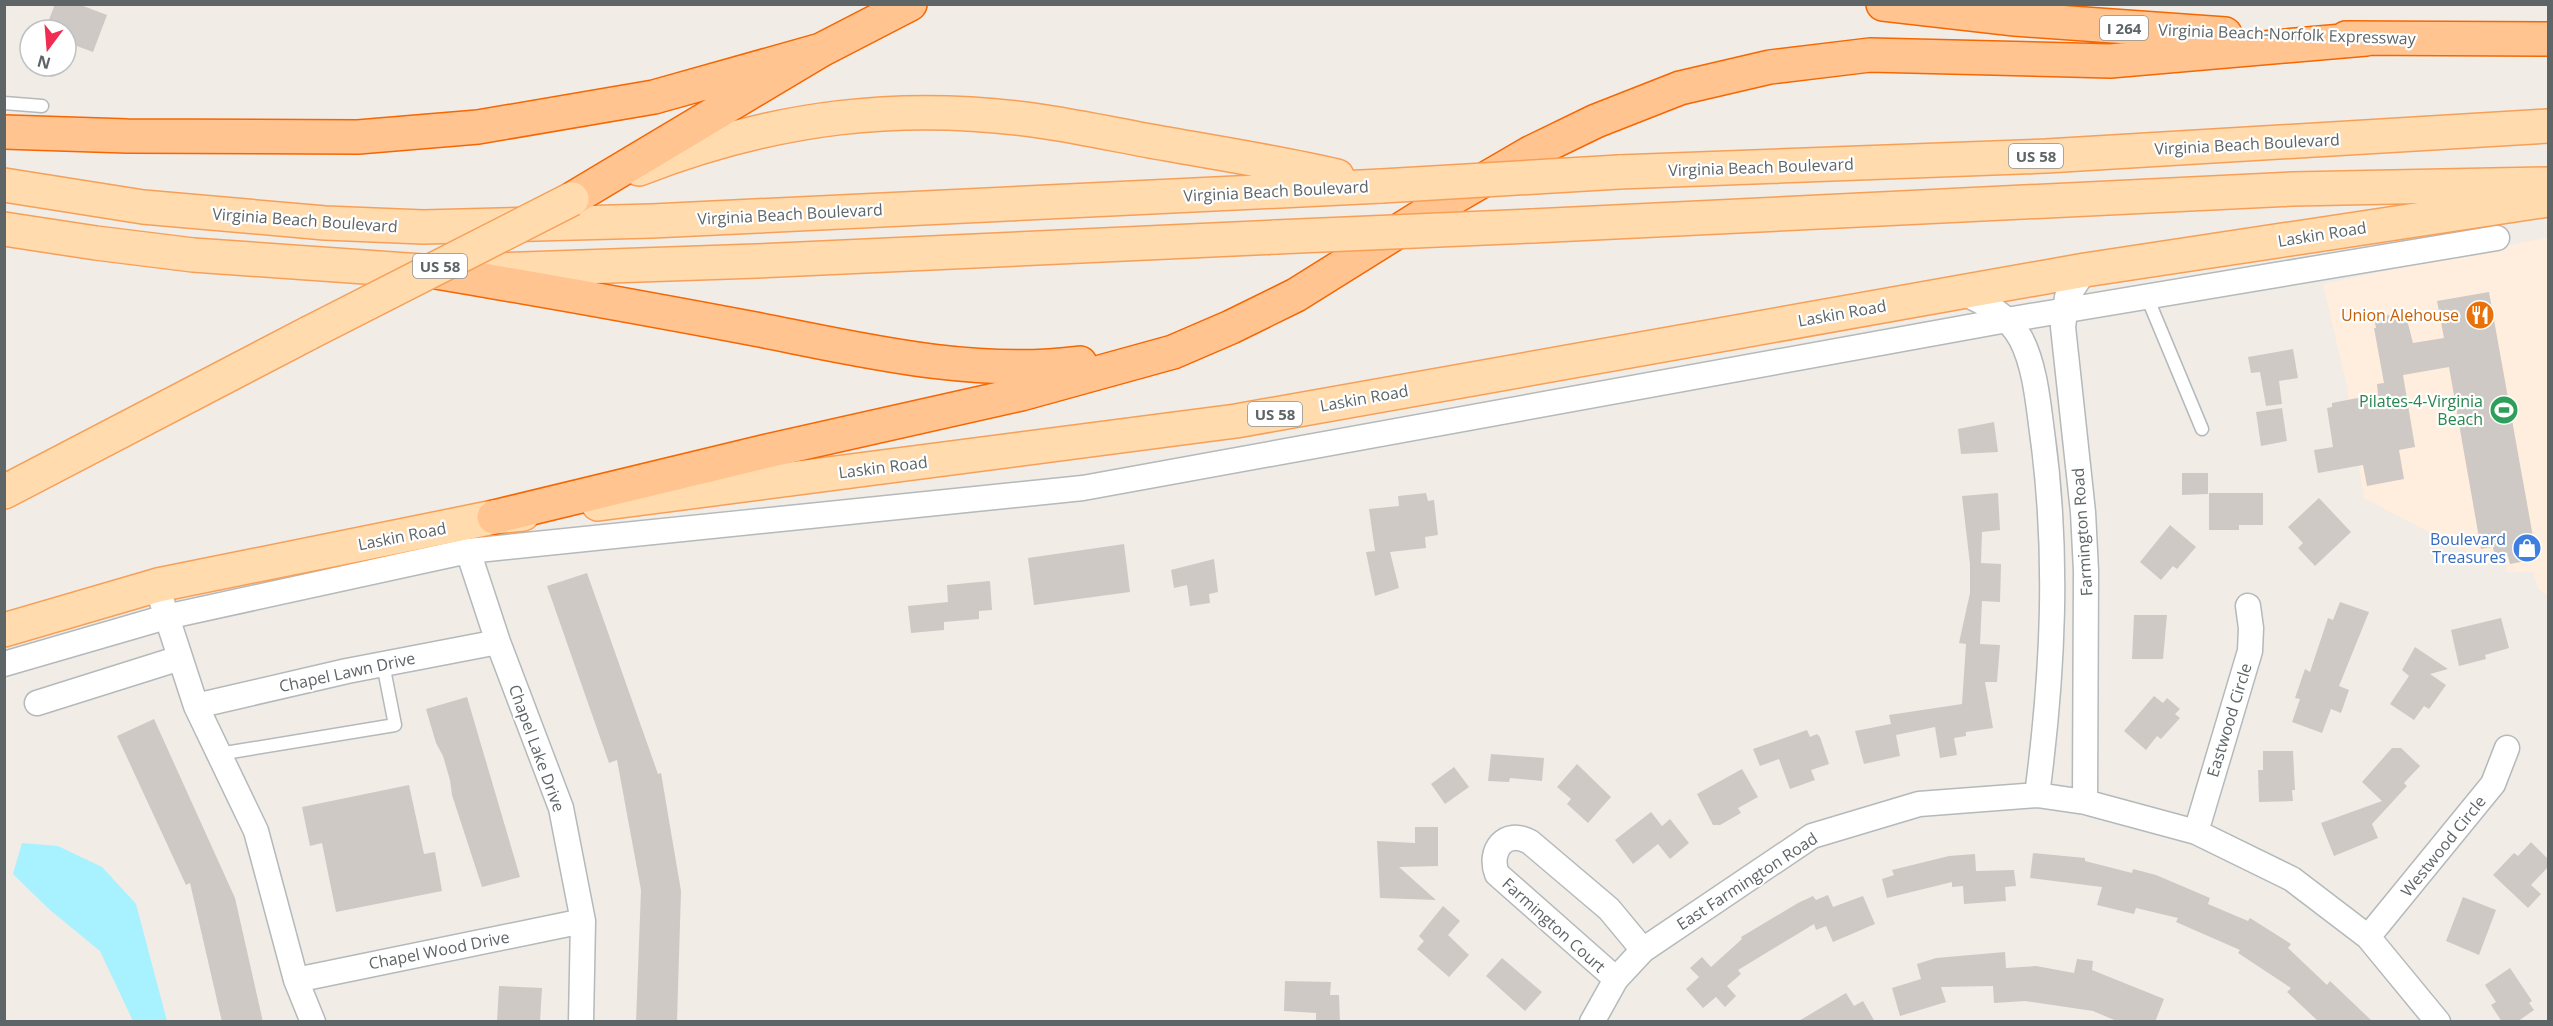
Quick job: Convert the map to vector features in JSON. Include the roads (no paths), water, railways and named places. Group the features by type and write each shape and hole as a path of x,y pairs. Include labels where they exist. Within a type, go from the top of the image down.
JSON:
{"highway":[{"path":"572,199 821,50 910,4"},
{"name":"Virginia Beach-Norfolk Expressway","path":"1883,4 2111,27 2366,39 2548,39"},
{"path":"494,518 763,452 1021,394 1173,352 1296,295 1432,210 1530,153 1596,121 1680,88 1770,67 1870,55 2110,61 2366,39"},
{"path":"4,132 127,136 358,137 478,127 654,97 821,50"},
{"path":"436,272 618,303 892,355 971,365 1063,365 1173,352"}],"main road":[{"name":"US 58","path":"4,492 572,199 624,175 731,137 794,123 859,115 911,112 971,114 1045,122 1382,186"},
{"name":"Virginia Beach Boulevard","path":"4,185 143,207 325,223 423,227 652,221 1382,186 1619,172 2046,156 2548,126"},
{"path":"4,229 193,255 436,272 757,261 2293,189 2499,183 2548,184"},
{"name":"Laskin Road","path":"4,630 158,585 494,518 1236,421 2085,270 2548,200"}],"street":[{"name":"Laskin Road","path":"4,664 166,617 468,551 1083,488 2007,321 2497,238"},
{"name":"Farmington Road","path":"2085,270 2067,297 2063,327 2083,512 2086,571 2085,802"},
{"name":"Farmington Road","path":"1961,292 1980,300 2007,321 2020,338 2038,402 2048,473 2053,544 2052,636 2047,716 2037,795"},
{"name":"Chapel Lake Drive","path":"468,551 498,642 561,808 583,921 581,1022"},
{"path":"158,585 166,617 196,706 256,831 296,980 313,1022"},
{"name":"Eastwood Circle","path":"2196,832 2250,651 2252,628 2248,606"},
{"name":"Chapel Lawn Drive","path":"196,706 383,664 498,642"},
{"path":"37,703 180,658"},
{"name":"Westwood Circle","path":"2368,937 2493,784 2507,748"},
{"name":"East Farmington Road","path":"1592,1022 1616,980 1643,950 1812,836 1919,804 2037,795 2085,802 2196,832 2292,879 2368,937 2438,1022"},
{"name":"Farmington Court","path":"1616,980 1497,874 1493,864 1494,854 1502,843 1514,838 1530,842 1609,909 1643,950"},
{"name":"Chapel Wood Drive","path":"296,980 583,921"}],"lane":[{"path":"4,104 42,106"},
{"path":"2147,297 2202,429"},
{"path":"219,754 395,725 383,664"}],"water":[{"path":"22,843 58,846 102,867 136,904 167,1021 133,1021 100,951 50,910 13,874"}],"place":[{"name":"Union Alehouse","path":"2480,315"},
{"name":"Pilates-4-Virginia Beach","path":"2504,410"},
{"name":"Boulevard Treasures","path":"2527,548"}]}
